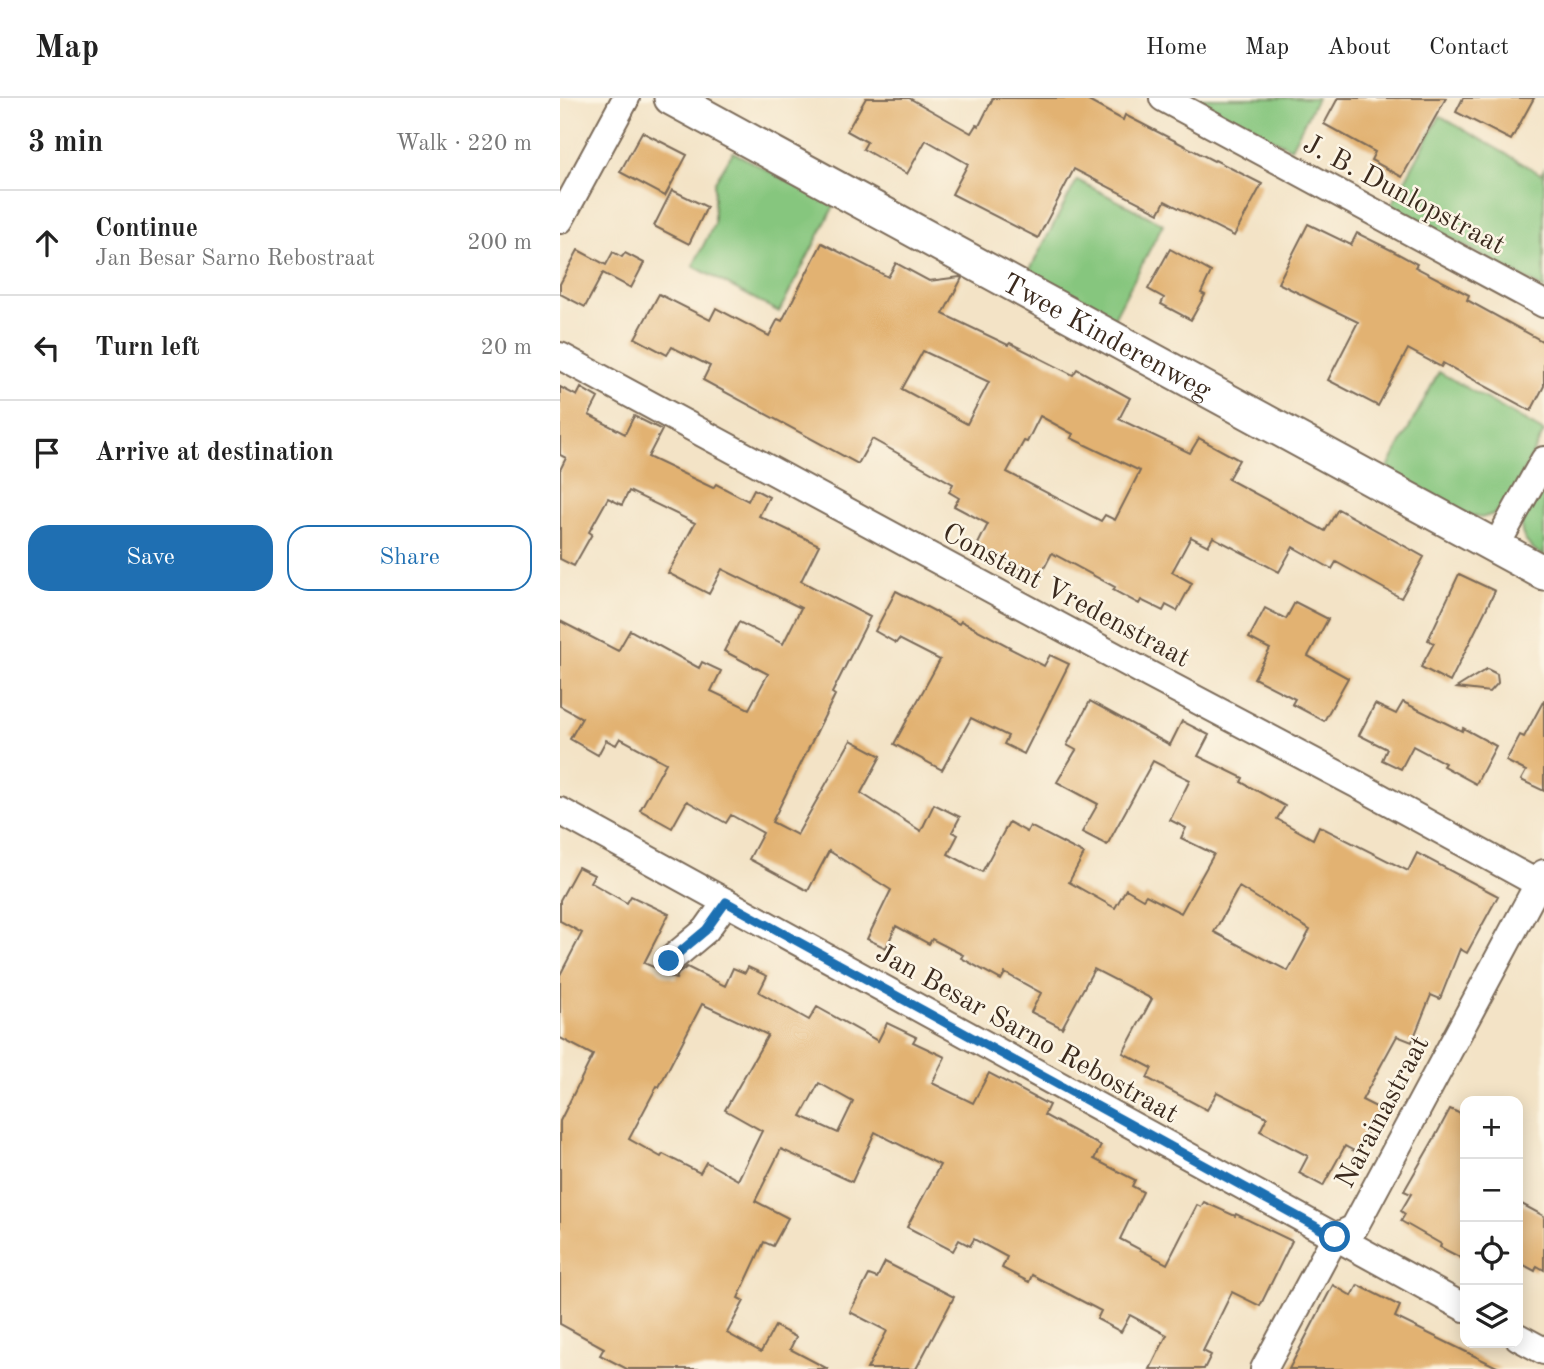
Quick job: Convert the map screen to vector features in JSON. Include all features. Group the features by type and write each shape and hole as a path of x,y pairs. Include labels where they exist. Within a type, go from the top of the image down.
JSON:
{"street":[{"path":"560,220 626,98"},
{"name":"Twee Kinderenweg","path":"671,98 1544,573"},
{"name":"J. B. Dunlopstraat","path":"1163,98 1544,304"},
{"name":"Constant Vredenstraat","path":"560,356 1150,675 1542,881"},
{"path":"1496,546 1544,460"},
{"name":"Jan Besar Sarno Rebostraat","path":"560,811 1460,1305"},
{"name":"Narainastraat","path":"1264,1369 1335,1237 1354,1228 1542,881"},
{"path":"669,961 706,930 726,902"},
{"path":"1523,1340 1544,1351"}],"green space":[{"path":"1192,98 1317,98 1291,148"},
{"path":"1440,116 1541,174 1544,169 1544,289 1391,206"},
{"path":"733,152 834,206 779,312 693,266 714,224 714,183"},
{"path":"1077,180 1163,224 1113,320 1027,275"},
{"path":"1439,372 1544,432 1508,501 1494,514 1481,518 1465,514 1387,469"},
{"path":"1544,478 1544,556 1524,539 1521,530 1526,510"}],"building":[{"path":"866,98 909,98 971,133 976,125 979,126 993,98 1083,98 1123,120 1125,115 1262,184 1234,236 1165,201 1159,213 1074,169 1038,238 952,194 968,164 926,140 907,174 863,149 867,142 847,131"},
{"path":"1338,98 1446,98 1402,177 1371,160 1375,152 1324,124"},
{"path":"1463,98 1534,98 1511,140 1456,112"},
{"path":"642,132 687,155 665,196 620,172"},
{"path":"672,190 707,207 689,244 654,226"},
{"path":"1308,224 1351,245 1357,233 1417,264 1415,267 1469,295 1467,300 1544,342 1544,386 1531,411 1443,363 1441,367 1408,349 1378,406 1328,380 1358,322 1278,283"},
{"path":"822,243 888,277 896,263 929,281 960,277 962,278 943,314 1008,345 1010,343 1073,375 1077,369 1130,398 1119,419 1190,453 1199,438 1239,460 1228,479 1325,531 1338,509 1424,557 1401,598 1336,562 1332,569 1293,547 1279,572 1213,537 1208,546 1191,537 1172,572 1192,583 1177,611 1166,605 1163,611 1141,600 1139,604 1113,590 1115,587 1052,553 1039,578 977,546 988,524 954,506 959,498 949,492 953,484 872,439 858,464 703,380 710,366 672,347 667,355 635,338 659,294 710,320 716,308 769,336 778,319 782,321","holes":["923,351 989,382 967,424 902,389","1040,416 1073,434 1071,438 1140,471 1115,520 1105,515 1101,521 1007,472"]},
{"path":"1170,249 1211,272 1201,293 1205,295 1191,320 1161,304 1164,298 1148,289"},
{"path":"578,250 606,265 613,252 622,257 625,253 644,263 631,288 603,273 585,307 560,294 560,284"},
{"path":"560,387 577,396 581,388 598,398 589,415 625,434 634,416 662,430 648,457 713,488 716,484 748,501 754,489 769,497 759,516 819,545 801,581 870,617 772,822 797,835 851,740 881,756 861,793 921,831 934,804 960,817 952,832 958,835 948,854 982,872 1009,822 1027,832 1030,826 1084,854 1069,882 1115,908 1126,889 1143,899 1146,895 1181,913 1214,854 1181,838 1186,828 1170,820 1190,780 1153,761 1107,845 1082,832 1098,804 1057,782 1076,750 1067,745 1090,701 1170,745 1182,721 1209,735 1198,756 1243,778 1241,782 1285,806 1277,819 1313,839 1319,826 1408,871 1417,853 1498,896 1467,953 1460,949 1440,999 1431,995 1412,1042 1397,1036 1362,1100 1380,1109 1356,1152 1345,1146 1323,1186 1299,1173 1308,1156 1260,1131 1267,1117 1217,1092 1207,1110 1147,1078 1152,1068 1123,1053 1152,999 1094,969 1062,1028 1031,1012 1041,993 1005,973 1001,980 932,939 929,944 896,926 886,948 867,939 891,890 829,851 808,891 749,859 763,833 731,815 726,823 687,801 672,828 640,810 666,763 620,738 616,745 606,740 598,755 570,739 582,718 560,706 560,621 618,651 630,630 699,668 702,662 721,671 711,691 749,709 768,674 724,651 739,622 783,644 801,608 722,569 709,594 668,573 695,523 629,491 622,505 608,498 574,566 560,559 560,470 566,458 560,455","holes":["1239,887 1310,930 1288,971 1214,932"]},
{"path":"1459,574 1495,591 1450,682 1421,667 1434,643 1428,640"},
{"path":"896,591 959,624 961,621 1044,666 1050,655 1069,664 1024,754 1004,744 1008,736 971,718 942,770 894,744 940,660 899,639 896,643 875,631"},
{"path":"1295,602 1328,619 1308,656 1348,678 1324,721 1292,704 1295,699 1254,678 1270,649 1249,638 1265,608 1286,619"},
{"path":"1487,669 1497,674 1498,683 1490,692 1456,688"},
{"path":"1544,700 1544,791 1521,780 1526,771 1506,761 1520,735 1524,737"},
{"path":"1403,702 1462,731 1463,728 1496,746 1476,784 1413,746 1401,769 1382,760 1387,749 1359,735 1375,704 1396,714"},
{"path":"578,867 594,875 590,882 627,903 631,896 669,914 644,963 656,968 663,975 676,979 687,967 725,986 733,968 745,973 748,967 767,976 759,992 809,1020 817,1007 878,1041 887,1023 916,1037 913,1042 945,1057 932,1083 973,1103 989,1073 1049,1105 1044,1115 1101,1146 1094,1159 1135,1180 1132,1186 1143,1192 1120,1239 1167,1264 1197,1205 1201,1207 1204,1202 1292,1241 1260,1306 1232,1292 1203,1351 1211,1355 1204,1369 1150,1369 1167,1335 1130,1315 1121,1332 1097,1319 1101,1311 1032,1275 1029,1282 1002,1268 1007,1257 974,1239 970,1246 959,1240 953,1251 907,1227 940,1165 875,1132 852,1182 781,1149 755,1201 788,1218 773,1246 764,1242 738,1298 744,1301 727,1333 761,1352 775,1326 796,1337 790,1349 828,1369 627,1369 600,1355 604,1348 560,1324 560,1121 593,1055 560,1038 560,975 582,933 560,921 560,900","holes":["702,1004 768,1035 725,1110 762,1131 738,1180 706,1162 700,1173 663,1154 661,1157 629,1139","819,1083 853,1102 838,1133 801,1116"]},
{"path":"1450,1109 1460,1114 1460,1257 1401,1221 1405,1214 1401,1211 1411,1194 1404,1191"},
{"path":"1523,1205 1544,1216 1544,1270 1537,1266 1535,1271 1523,1265"},
{"path":"885,1262 954,1297 916,1369 867,1369 887,1331 850,1312 869,1275 877,1278"},
{"path":"1333,1285 1352,1296 1358,1285 1400,1306 1395,1317 1501,1369 1289,1369"}],"route":[{"path":"669,961 706,930 726,902 1335,1237"}]}
